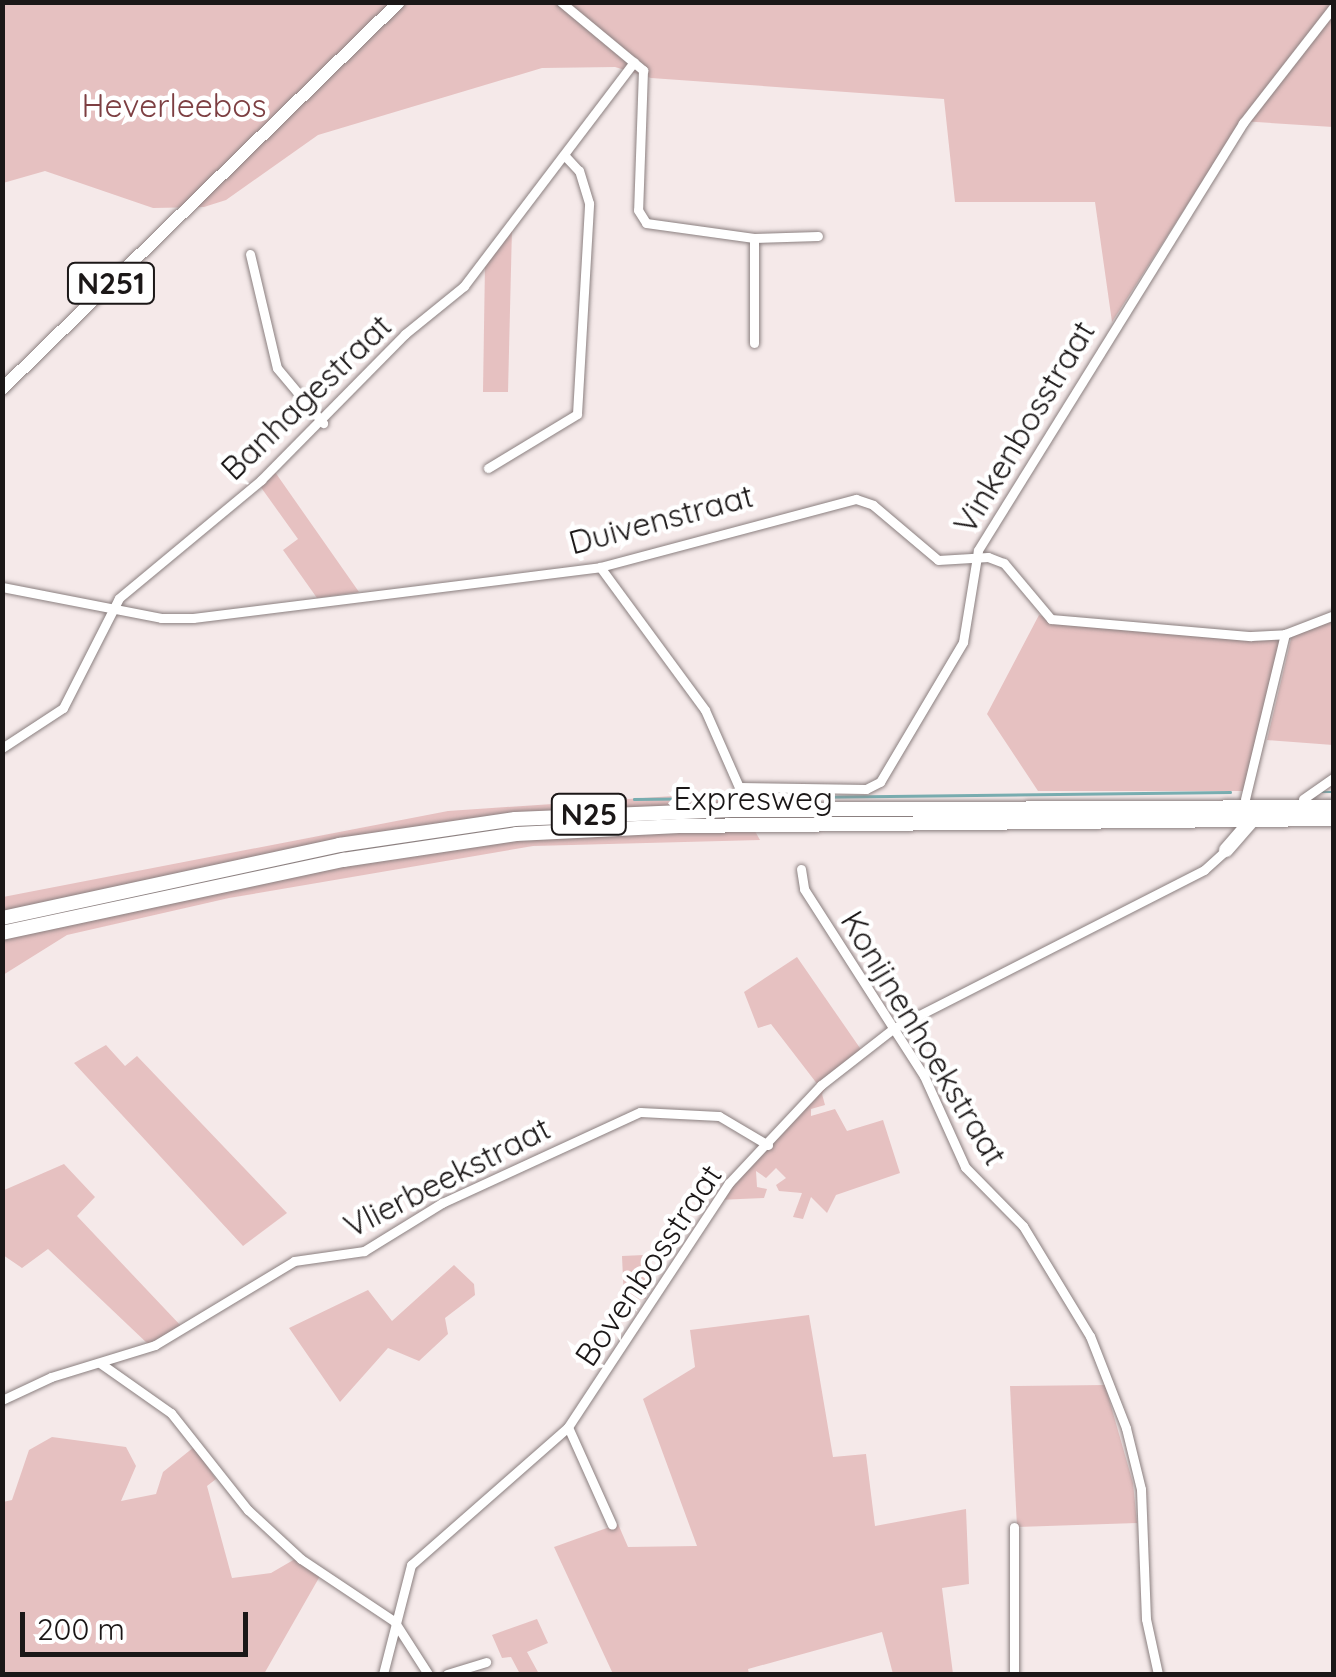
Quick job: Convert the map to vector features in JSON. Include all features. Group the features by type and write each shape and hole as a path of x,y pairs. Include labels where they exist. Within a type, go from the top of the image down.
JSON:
{"highway":[{"name":"Expresweg","path":"2,918 355,842 514,819 731,810 1251,804 1334,807"},
{"path":"1226,850 1252,819"},
{"path":"1218,820 1227,830 1226,850"},
{"name":"Expresweg","path":"2,933 343,860 516,834 679,826 1334,820"}],"main road":[{"name":"N251","path":"2,389 399,2"}],"street":[{"path":"561,2 638,66 640,218 657,227 754,238 818,236"},
{"name":"Vinkenbosstraat","path":"600,566 705,710 725,766 739,787 866,788 880,782 963,642 975,558 1104,338 1198,202 1243,122 1334,6"},
{"name":"Banhagestraat","path":"2,748 63,708 112,610 323,423 405,334 485,264 564,156 638,66"},
{"path":"488,468 577,414 589,203 579,171 564,156"},
{"path":"754,238 754,344"},
{"path":"250,254 277,368 323,423"},
{"name":"Duivenstraat","path":"2,588 112,610 193,618 600,566 846,499 873,504 938,560 975,558 1004,563 1051,619 1285,634 1334,615"},
{"path":"1251,804 1285,634"},
{"path":"1303,799 1334,776"},
{"name":"Bovenbosstraat","path":"383,1674 394,1620 420,1555 568,1426 729,1183 768,1146 821,1085 894,1028 1204,870 1226,850"},
{"name":"Konijnenhoekstraat","path":"801,869 804,889 894,1028 966,1167 1012,1213 1064,1288 1113,1389 1141,1489 1146,1619 1158,1674"},
{"name":"Vlierbeekstraat","path":"2,1400 155,1345 294,1261 364,1250 442,1203 640,1112 719,1116 768,1146"},
{"path":"100,1363 168,1410 248,1510 301,1559 394,1620 428,1674"},
{"path":"568,1426 612,1525"},
{"path":"1014,1527 1014,1674"},
{"path":"447,1674 486,1662"}],"green space":[{"name":"Heverleebos","path":"2,3 1333,3 1333,127 1241,121 1112,322 1095,202 955,202 944,99 651,78 615,67 542,68 318,135 226,200 204,207 153,208 45,171 3,183"},
{"path":"512,228 508,392 483,392 485,263"},
{"path":"275,472 359,592 317,598 283,550 298,539 260,486"},
{"path":"1039,615 1057,622 1276,638 1281,644 1245,791 1038,791 987,714"},
{"path":"1333,617 1333,745 1267,740 1292,635"},
{"path":"733,792 760,840 533,846 229,898 67,935 3,975 3,897 448,811"},
{"path":"797,957 862,1051 833,1074 822,1094 825,1105 811,1109 811,1116 835,1109 847,1131 883,1120 900,1173 836,1195 827,1213 811,1197 803,1219 793,1217 802,1193 779,1191 776,1185 786,1178 776,1168 766,1178 756,1171 757,1187 767,1189 764,1198 717,1200 818,1085 771,1024 758,1028 744,992"},
{"path":"106,1045 125,1066 137,1056 287,1213 243,1246 74,1063"},
{"path":"64,1164 95,1197 77,1216 182,1327 148,1344 48,1249 22,1268 3,1255 2,1191"},
{"path":"644,1255 646,1299 624,1300 622,1256"},
{"path":"454,1265 474,1284 475,1295 445,1318 448,1334 419,1361 388,1348 340,1402 289,1328 368,1290 392,1321"},
{"path":"809,1315 833,1457 866,1454 875,1526 966,1509 969,1584 942,1588 953,1674 893,1674 882,1632 748,1669 749,1674 613,1674 554,1547 618,1524 628,1547 697,1546 643,1399 695,1367 690,1330"},
{"path":"1105,1385 1133,1483 1137,1523 1017,1527 1010,1386"},
{"path":"52,1437 126,1447 136,1466 121,1501 156,1494 163,1472 194,1447 216,1479 207,1486 232,1578 271,1573 295,1559 320,1576 264,1674 3,1674 3,1502 12,1500 29,1450"},
{"path":"537,1619 548,1643 527,1652 539,1674 520,1674 511,1657 502,1658 492,1635"}],"waterway":[{"path":"634,799 1230,792"},
{"path":"1320,792 1334,792"}]}
